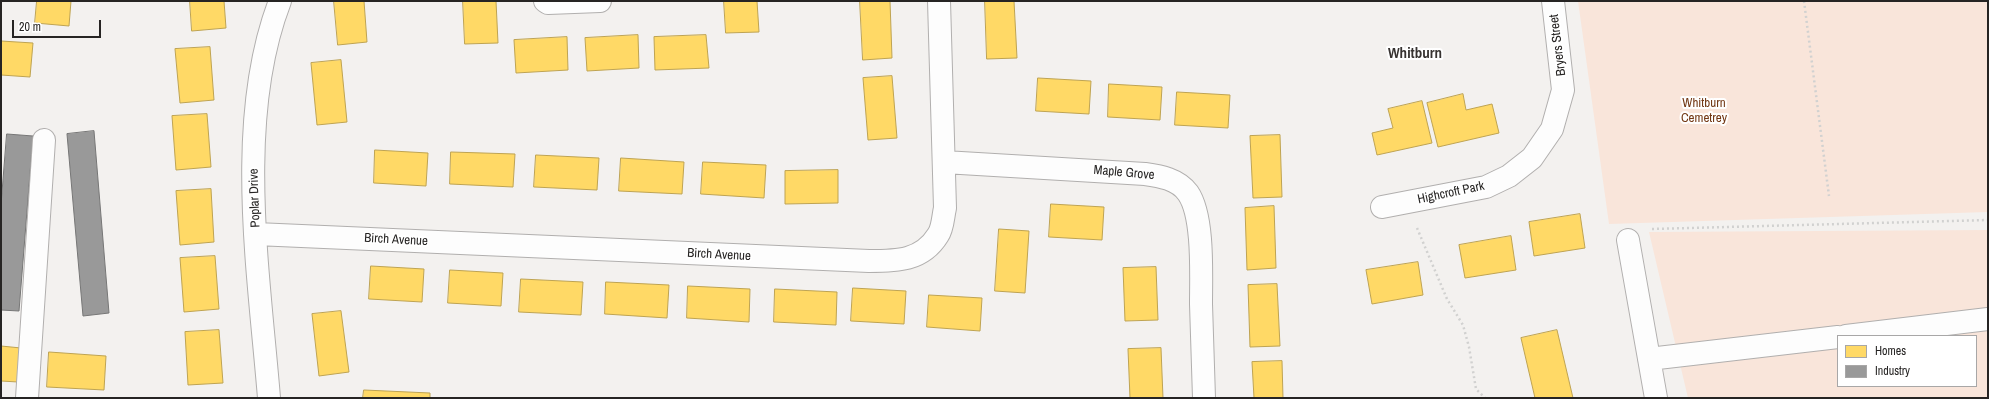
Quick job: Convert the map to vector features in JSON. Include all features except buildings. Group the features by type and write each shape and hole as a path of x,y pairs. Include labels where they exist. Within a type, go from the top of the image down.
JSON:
{"street":[{"name":"Poplar Drive","path":"269,398 256,234 253,152 260,83 273,21 280,1"},
{"path":"545,1 548,3 600,1"},
{"name":"Birch Avenue","path":"256,234 862,261 900,261 923,252 939,234 945,208 939,1"},
{"name":"Bryers Street","path":"1553,1 1564,90"},
{"name":"Highcroft Park","path":"1382,208 1486,187 1509,176 1532,158 1552,129 1564,90"},
{"path":"27,398 44,140"},
{"name":"Maple Grove","path":"944,162 1145,174 1161,176 1176,182 1188,192 1194,205 1200,245 1204,398"},
{"path":"1628,240 1656,398"},
{"path":"1854,335 1988,319"},
{"path":"1649,359 1837,337"}],"path":[{"path":"1804,1 1829,196"},
{"path":"1406,203 1447,299 1463,325 1469,347 1476,389 1485,398"},
{"path":"1628,240 1626,230 1988,220"}],"green space":[{"name":"Whitburn Cemetrey","path":"1578,1 1988,1 1988,212 1609,224"},
{"path":"1988,230 1988,398 1688,398 1649,232"}],"district":[{"name":"Whitburn","path":"1415,54"}]}
